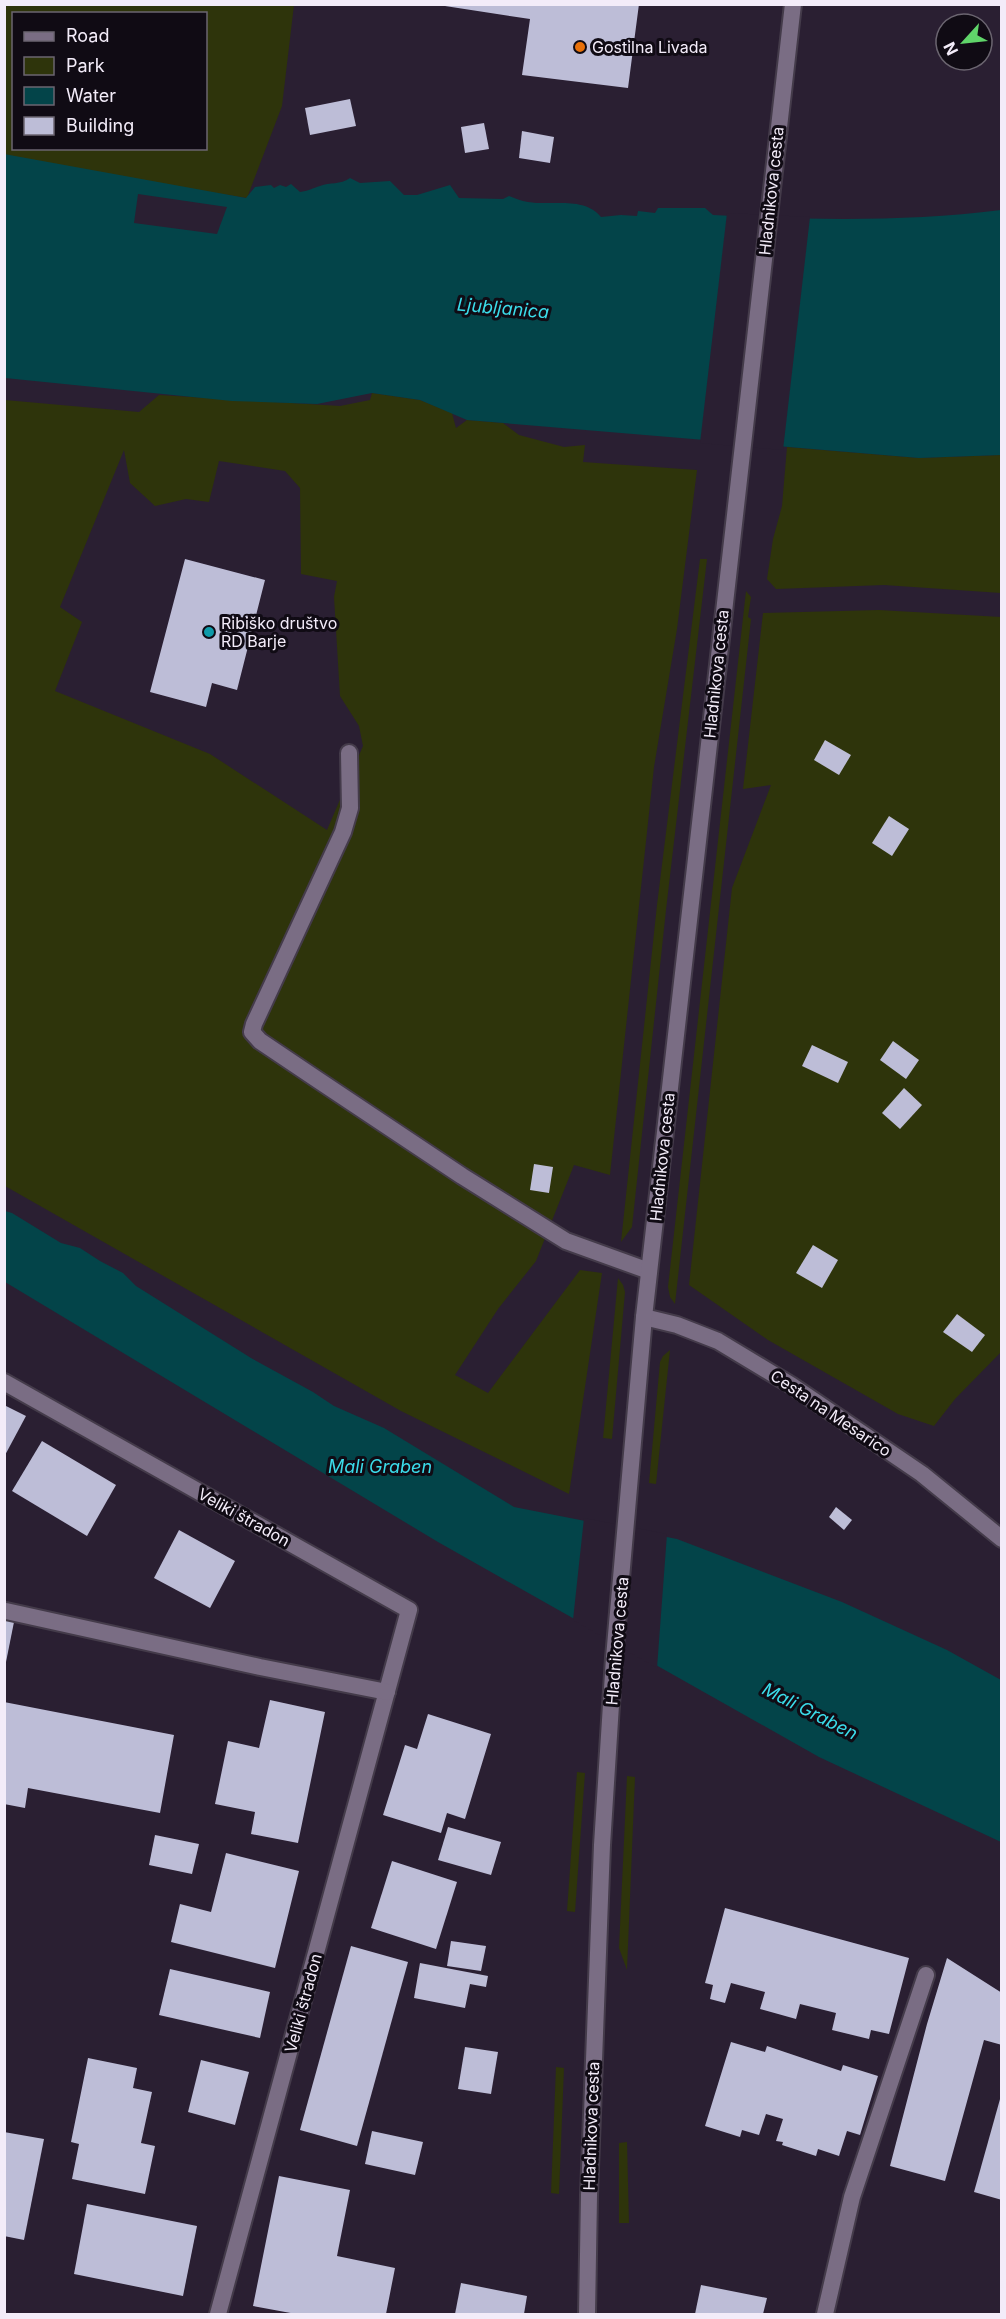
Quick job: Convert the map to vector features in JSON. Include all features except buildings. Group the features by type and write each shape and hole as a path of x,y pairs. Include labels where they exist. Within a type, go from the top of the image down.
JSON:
{"main road":[{"name":"Hladnikova cesta","path":"587,2314 589,2195 602,1845 614,1658 644,1317 793,4"},
{"path":"349,753 350,808 343,832 252,1032 260,1041 462,1176 566,1241 649,1271"},
{"name":"Cesta na Mesarico","path":"644,1317 677,1325 717,1341 791,1385 922,1474 1002,1539"},
{"name":"Veliki štradon","path":"4,1382 409,1610 218,2314"},
{"path":"6,1611 260,1667 387,1692"},
{"path":"825,2314 852,2197 926,1975"}],"green space":[{"path":"4,5 294,5 282,106 247,198 5,159"},
{"path":"372,393 420,400 452,413 456,428 467,420 503,423 519,435 564,447 585,445 583,462 697,470 677,629 654,767 610,1175 574,1165 536,1261 498,1309 455,1375 488,1393 580,1270 602,1273 569,1494 401,1411 5,1186 5,400 139,412 159,395 340,406 370,400","holes":["124,450 130,483 155,506 186,499 209,502 219,461 285,471 300,488 301,574 337,581 334,597 340,696 359,726 363,746 327,830 210,754 55,691 82,622 60,607"]},
{"path":"787,447 919,458 1001,455 1001,593 884,585 776,589 767,579 773,539 782,506"},
{"path":"700,559 707,559 632,1227 621,1242 657,905"},
{"path":"746,591 751,597 748,617 751,619 675,1304 670,1297 668,1287"},
{"path":"879,610 1001,617 1001,1352 955,1399 934,1426 898,1414 768,1340 689,1285 732,888 771,785 743,789 763,613"},
{"path":"618,1278 625,1292 612,1439 603,1438"},
{"path":"670,1350 656,1484 649,1483 660,1362"},
{"path":"577,1772 585,1773 575,1912 567,1911"},
{"path":"627,1776 635,1777 627,1970 619,1948"},
{"path":"556,2067 564,2068 559,2194 551,2193"},
{"path":"627,2142 629,2223 619,2223 619,2143"}],"water":[{"name":"Ljubljanica","path":"4,154 246,198 255,187 271,185 274,188 280,185 286,187 291,184 300,192 350,178 360,183 390,181 404,195 417,195 450,185 459,198 503,199 509,196 528,202 577,204 594,210 601,217 637,216 638,211 655,213 658,208 705,208 713,215 821,219 929,217 1001,210 1001,455 919,458 467,420 420,400 372,393 317,404 232,401 5,378"},
{"name":"Mali Graben","path":"5,1211 61,1243 80,1248 123,1273 136,1286 251,1358 334,1406 384,1428 514,1507 677,1539 842,1602 947,1650 1001,1680 1001,1842 819,1757 438,1542 5,1282"}],"pier":[{"path":"138,194 227,207 217,234 134,223"},
{"path":"727,213 810,217 783,450 700,443"},
{"path":"584,1518 667,1534 657,1668 573,1620"}],"place":[{"name":"Gostilna Livada","path":"580,47"},
{"name":"Ribiško društvo RD Barje","path":"209,632"}]}
